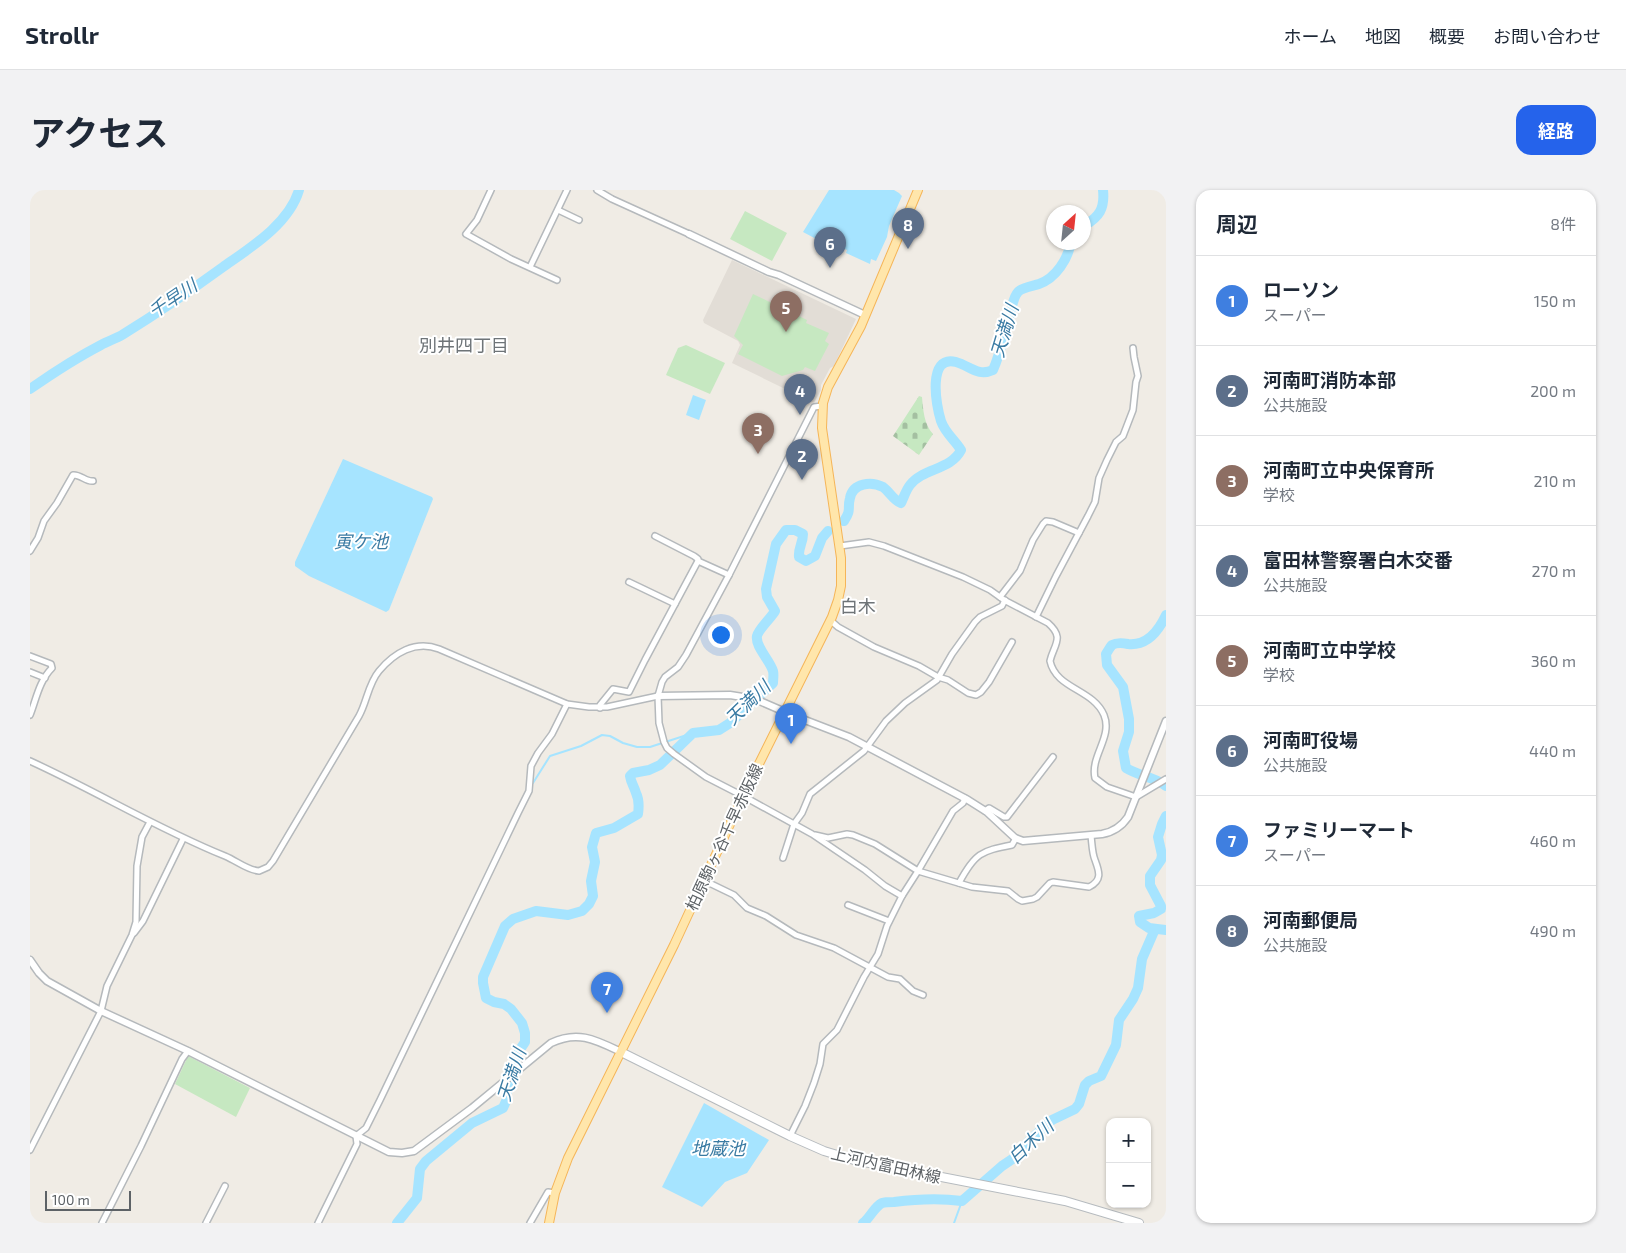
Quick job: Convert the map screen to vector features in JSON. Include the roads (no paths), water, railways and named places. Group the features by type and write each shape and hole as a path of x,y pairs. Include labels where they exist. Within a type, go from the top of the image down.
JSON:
{"main road":[{"name":"柏原駒ヶ谷千早赤阪線","path":"549,1223 554,1193 568,1158 674,945 703,880 838,600 842,572 840,546 823,442 822,406 828,387 865,315 918,190"},
{"name":"上河内富田林線","path":"621,1052 824,1151 854,1160 1065,1201 1139,1223"}],"street":[{"path":"491,190 477,220 466,234 502,255 557,280"},
{"path":"530,267 567,190"},
{"path":"597,190 612,199 865,315"},
{"path":"558,210 580,220"},
{"path":"1036,617 1094,502 1099,478 1116,442 1123,436 1134,410 1138,376 1134,348"},
{"path":"822,406 814,407 730,575 686,655 678,667 665,677 662,682 658,696 659,723 664,742 668,748 706,778 812,834 865,870 884,886 902,896"},
{"path":"30,552 38,538 44,521 57,504 73,475 77,475 89,482 94,481"},
{"path":"783,858 794,824 802,813 810,794 867,747 886,721 910,699 937,680 952,654 980,617 1002,606 1003,599 1020,571 1033,540 1043,524 1046,521 1052,522 1079,533"},
{"path":"654,536 694,556 698,561 730,575"},
{"path":"840,546 875,542 963,577 990,590 1052,627 1058,635 1057,644 1050,661 1054,672 1068,684 1092,699 1104,715 1107,728 1093,769 1095,778 1107,787 1136,797 1166,779"},
{"path":"600,708 600,705 613,689 630,692 644,660 698,561"},
{"path":"629,582 675,604"},
{"path":"830,620 838,627 874,647 948,680 968,693 976,694 981,692 989,682 1012,642"},
{"path":"30,761 68,778 183,839 232,859 253,871 259,871 268,867 273,861 360,714 375,677 393,658 410,648 424,646 439,649 567,704 600,708 658,696 737,695 755,699 840,733 966,798 985,811 1016,838 1031,841 1090,836 1109,832 1121,825 1128,817 1166,721"},
{"path":"30,656 51,664 52,668 36,696 30,715"},
{"path":"30,672 45,678"},
{"path":"356,1136 366,1128 380,1100 528,791 531,766 552,734 567,704"},
{"path":"985,811 989,808 1007,817 1053,757"},
{"path":"790,1136 814,1083 820,1064 823,1044 837,1030 878,954 890,921 902,896 953,811 966,798"},
{"path":"30,1150 101,1010 108,986 132,935 136,922 137,866 142,837 150,822"},
{"path":"812,834 828,838 847,834 853,835 875,844 918,871 972,887 1008,891 1022,900 1032,899 1053,882 1089,887 1096,883 1099,869 1090,836"},
{"path":"959,882 968,865 986,850 1012,845 1016,838"},
{"path":"132,935 143,921 183,839"},
{"path":"703,880 734,895 747,908 766,916 796,935 834,948 888,977 900,979 913,991 923,995"},
{"path":"848,905 890,921"},
{"path":"30,960 39,973 48,981 101,1010 188,1051 389,1152 402,1153 414,1151 442,1132 551,1043 560,1039 574,1036 587,1038 621,1052"},
{"path":"102,1223 182,1059 188,1051"},
{"path":"318,1223 358,1144 356,1136"},
{"path":"206,1223 225,1186"},
{"path":"530,1223 548,1192 554,1193"}],"water":[{"path":"829,190 894,190 902,196 876,261 871,259 870,264 846,253 847,250 822,238 820,241 803,232"},
{"path":"693,395 706,400 699,420 686,415"},
{"name":"寅ケ池","path":"343,459 433,499 389,610 386,612 309,576 295,566 295,562"},
{"name":"地蔵池","path":"704,1103 769,1140 747,1173 725,1182 702,1207 662,1187"}],"waterway":[{"name":"千早川","path":"30,389 74,360 135,327 245,252 287,214 299,190"},
{"name":"天満川","path":"1091,221 1097,216 1102,207 1103,190"},
{"name":"天満川","path":"844,521 849,511 852,493 859,486 873,484 883,487 901,503 909,487 916,479 951,462 956,457 961,450 943,425 939,414 936,394 937,373 941,366 947,362 956,362 978,372 993,370 1016,294 1022,289 1045,281 1056,273 1068,250"},
{"name":"天満川","path":"397,1223 417,1198 420,1169 426,1161 472,1123 503,1108 507,1099 507,1087 517,1054 525,1042 525,1033 522,1023 511,1009 504,1004 486,998 483,983 483,977 505,926 513,919 536,911 568,915 582,911 589,904 593,896 591,881 595,862 592,847 596,833 614,828 638,814 638,798 630,776 633,773 649,770 660,765 693,733 719,730 730,723 773,683 773,671 758,645 757,636 775,611 767,597 766,589 776,544 786,530 795,530 803,534 799,557 806,561 815,556 822,538 828,531"},
{"path":"1166,615 1160,626 1147,640 1135,644 1114,644 1106,654 1107,665 1123,687 1129,719 1129,732 1123,751 1126,768 1166,786"},
{"path":"533,783 550,756 581,746 602,735 610,736 623,743 637,747 650,747 693,733"},
{"path":"1166,816 1158,837 1162,855 1161,860 1150,876 1150,885 1161,909 1154,913 1139,916 1140,922 1149,928 1166,930"},
{"name":"白木川","path":"863,1223 883,1203 928,1199 962,1201 1002,1166 1017,1156 1030,1140 1052,1120 1075,1109 1079,1104 1085,1085 1089,1081 1101,1076 1116,1045 1119,1020 1138,988 1142,959 1155,929"},
{"path":"954,1223 962,1201"}],"place":[{"name":"河南郵便局","path":"908,249"},
{"name":"河南町役場","path":"830,268"},
{"name":"河南町立中学校","path":"786,332"},
{"name":"富田林警察署白木交番","path":"800,415"},
{"name":"河南町立中央保育所","path":"758,454"},
{"name":"河南町消防本部","path":"802,480"},
{"name":"ローソン","path":"791,744"},
{"name":"ファミリーマート","path":"607,1013"}],"district":[{"name":"別井四丁目","path":"464,346"},
{"name":"白木","path":"858,607"}]}
